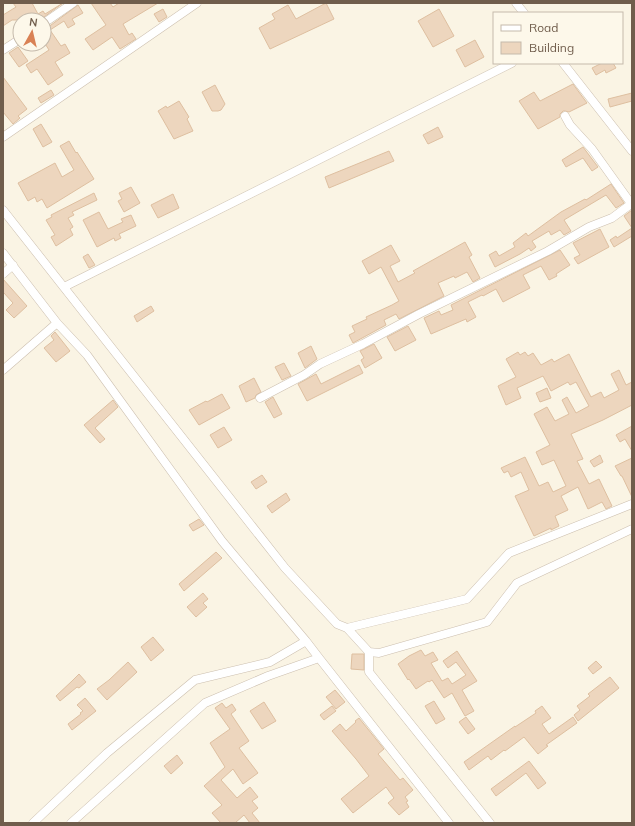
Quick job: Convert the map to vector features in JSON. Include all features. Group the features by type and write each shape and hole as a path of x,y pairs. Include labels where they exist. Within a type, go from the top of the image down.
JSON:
{"street":[{"path":"52,17 73,3"},
{"path":"3,137 197,3"},
{"path":"516,3 523,12"},
{"path":"3,50 12,44"},
{"path":"64,287 90,275 141,247 510,64"},
{"path":"564,64 632,151"},
{"path":"260,398 320,364 548,251 590,227 612,218 632,204 592,149 570,125 565,116"},
{"path":"623,139 632,136"},
{"path":"3,210 6,220 64,287 285,568 337,624 347,628 369,652 379,653 487,622 517,582 632,529"},
{"path":"3,253 57,323 87,355 222,541 306,641 449,823"},
{"path":"3,274 13,265"},
{"path":"3,370 57,323"},
{"path":"347,628 467,599 509,554 632,504"},
{"path":"33,823 107,753 195,680 270,662 306,641"},
{"path":"369,652 369,672 490,823"},
{"path":"71,823 205,703 268,676 319,658"}],"building":[{"path":"13,3 32,3 37,12 12,12 12,20 3,26 3,15 16,7"},
{"path":"63,3 51,12 48,12"},
{"path":"91,3 110,3 113,7 119,3 158,3 123,24 129,35 132,33 136,39 120,49 112,37 93,50 85,39 106,25"},
{"path":"326,3 334,19 270,49 259,28 275,19 272,14 288,5 296,19"},
{"path":"78,5 83,13 72,19 75,24 68,28 64,21 52,29 52,24"},
{"path":"163,9 167,17 159,22 154,14"},
{"path":"439,9 454,36 433,47 418,21"},
{"path":"52,33 61,46 65,44 70,53 55,62 63,75 48,85 37,69 31,73 26,65 46,52 52,52"},
{"path":"475,40 484,57 465,67 456,50"},
{"path":"12,51 22,52 28,61 19,67 9,53"},
{"path":"600,64 614,64 616,68 606,73 605,70 596,75 592,68"},
{"path":"3,77 27,109 18,116 20,118 13,124 3,112"},
{"path":"573,84 587,103 569,112 563,111 560,114 560,117 538,129 519,101 534,92 540,101"},
{"path":"215,85 225,104 221,110 212,111 202,92"},
{"path":"51,90 54,95 41,103 38,98"},
{"path":"632,93 632,101 610,107 608,99"},
{"path":"179,101 189,117 187,119 193,131 174,139 158,111"},
{"path":"41,124 52,142 43,147 33,129"},
{"path":"438,127 443,137 428,144 423,135"},
{"path":"69,141 94,179 47,208 42,199 37,202 35,197 28,201 18,183 55,163 62,177 74,170 60,146"},
{"path":"583,147 598,167 592,171 583,158 566,167 562,160"},
{"path":"389,151 394,161 329,188 325,177"},
{"path":"611,184 624,203 616,208 606,195 564,220 571,231 564,235 560,230 551,235 549,231 532,241 536,247 531,251 529,248 495,267 489,255 496,251 499,256 515,247 513,243 526,233 528,236 561,212 585,199 586,200"},
{"path":"131,187 140,203 124,212 118,201 122,199 119,193"},
{"path":"94,193 97,200 72,212 74,215 68,218 73,227 70,229 73,235 56,246 51,237 55,235 46,220 52,217 51,215"},
{"path":"173,194 179,208 158,218 151,205"},
{"path":"632,210 632,228 624,216"},
{"path":"99,212 108,229 123,222 121,219 131,215 136,226 119,234 121,238 115,241 114,238 97,247 83,220"},
{"path":"632,228 632,236 614,247 610,240 616,236 617,238"},
{"path":"600,229 609,247 578,264 574,258 580,255 573,243"},
{"path":"465,242 472,255 469,257 480,278 473,282 467,272 455,278 454,276 438,283 444,296 399,319 396,314 384,320 386,325 353,343 349,335 355,332 352,326 367,319 366,317 399,301 381,267 369,274 362,261 391,245 400,261 390,266 398,282 415,273 413,271"},
{"path":"560,250 570,265 556,274 557,276 549,280 541,266 523,275 530,288 503,302 496,289 483,296 482,295 468,302 476,317 467,322 466,319 431,334 424,318 439,311 441,315 453,310 451,305"},
{"path":"88,254 95,265 89,268 83,257"},
{"path":"3,279 27,306 14,318 6,310 13,303 4,293 3,294"},
{"path":"151,306 154,311 137,322 134,316"},
{"path":"408,326 416,340 395,351 387,337"},
{"path":"55,332 70,351 56,362 44,348 54,340 51,336"},
{"path":"374,344 382,358 365,368 361,360 364,358 360,351"},
{"path":"311,346 317,359 305,368 298,353"},
{"path":"518,352 520,355 525,352 528,356 533,353 541,365 552,359 554,362 569,354 591,397 601,392 604,398 619,390 611,374 619,370 626,385 632,382 632,405 571,434 583,459 577,461 589,484 599,479 612,506 606,509 602,502 588,509 578,487 561,496 568,510 555,516 559,526 534,536 515,496 529,490 521,472 511,477 508,471 504,473 501,468 525,457 539,486 548,482 553,492 566,486 554,460 542,465 536,452 550,445 534,414 547,407 555,421 569,414 562,400 567,397 576,413 589,406 576,382 570,385 568,382 551,391 543,376 517,388 521,398 506,405 498,386 516,377 506,359"},
{"path":"284,363 291,376 282,380 275,367"},
{"path":"359,365 363,373 307,401 298,384 316,374 321,384"},
{"path":"254,378 261,392 256,395 255,398 246,402 239,386"},
{"path":"547,388 551,398 540,402 536,393"},
{"path":"222,394 230,408 199,425 189,410"},
{"path":"273,397 282,414 274,418 265,402"},
{"path":"113,400 118,407 95,428 105,439 100,443 84,425"},
{"path":"632,426 632,451 625,439 620,442 616,435"},
{"path":"224,427 232,440 218,448 210,435"},
{"path":"600,455 603,462 594,467 590,461"},
{"path":"632,458 632,497 622,476 615,466"},
{"path":"262,475 267,482 256,489 251,482"},
{"path":"286,493 290,500 272,513 267,506"},
{"path":"199,519 204,525 193,531 189,525"},
{"path":"216,552 222,558 184,591 179,584"},
{"path":"203,593 208,599 203,603 207,607 196,617 187,607"},
{"path":"153,637 164,650 151,661 141,647"},
{"path":"421,650 425,656 433,652 438,660 431,663 442,681 448,678 452,684 466,675 456,662 448,668 443,661 457,651 477,681 462,690 474,711 465,716 452,693 444,698 432,680 416,689 409,679 408,680 398,664"},
{"path":"352,654 364,654 364,670 351,669"},
{"path":"596,661 602,667 593,674 588,668"},
{"path":"128,662 137,672 107,700 97,689"},
{"path":"79,674 86,682 79,688 77,687 60,701 56,696"},
{"path":"610,677 619,688 578,721 574,715 580,710 577,706 590,696 588,694"},
{"path":"335,690 345,702 336,709 326,697"},
{"path":"85,698 96,711 72,730 68,724 83,711 77,705"},
{"path":"434,701 445,719 436,724 425,706"},
{"path":"264,702 276,721 262,729 250,711"},
{"path":"222,703 226,708 232,704 236,710 231,714 249,741 239,748 258,773 243,784 233,769 221,780 237,798 250,787 258,797 252,801 258,808 252,813 260,823 250,823 244,815 235,823 221,823 212,813 222,805 204,786 225,767 210,743 230,729 215,708"},
{"path":"332,706 336,711 324,720 320,715"},
{"path":"542,706 551,718 542,724 549,734 573,717 577,723 546,745 548,746 538,754 524,737 491,760 488,756 469,770 464,762 536,713 535,711"},
{"path":"466,717 475,729 468,734 459,722"},
{"path":"359,718 384,749 378,754 400,780 403,778 413,790 405,797 408,801 406,802 409,807 399,815 388,803 394,798 386,787 353,813 341,799 369,776 332,731 340,724 346,731"},
{"path":"177,755 183,763 171,774 164,766"},
{"path":"529,761 546,783 538,789 526,773 496,796 491,789"}]}
